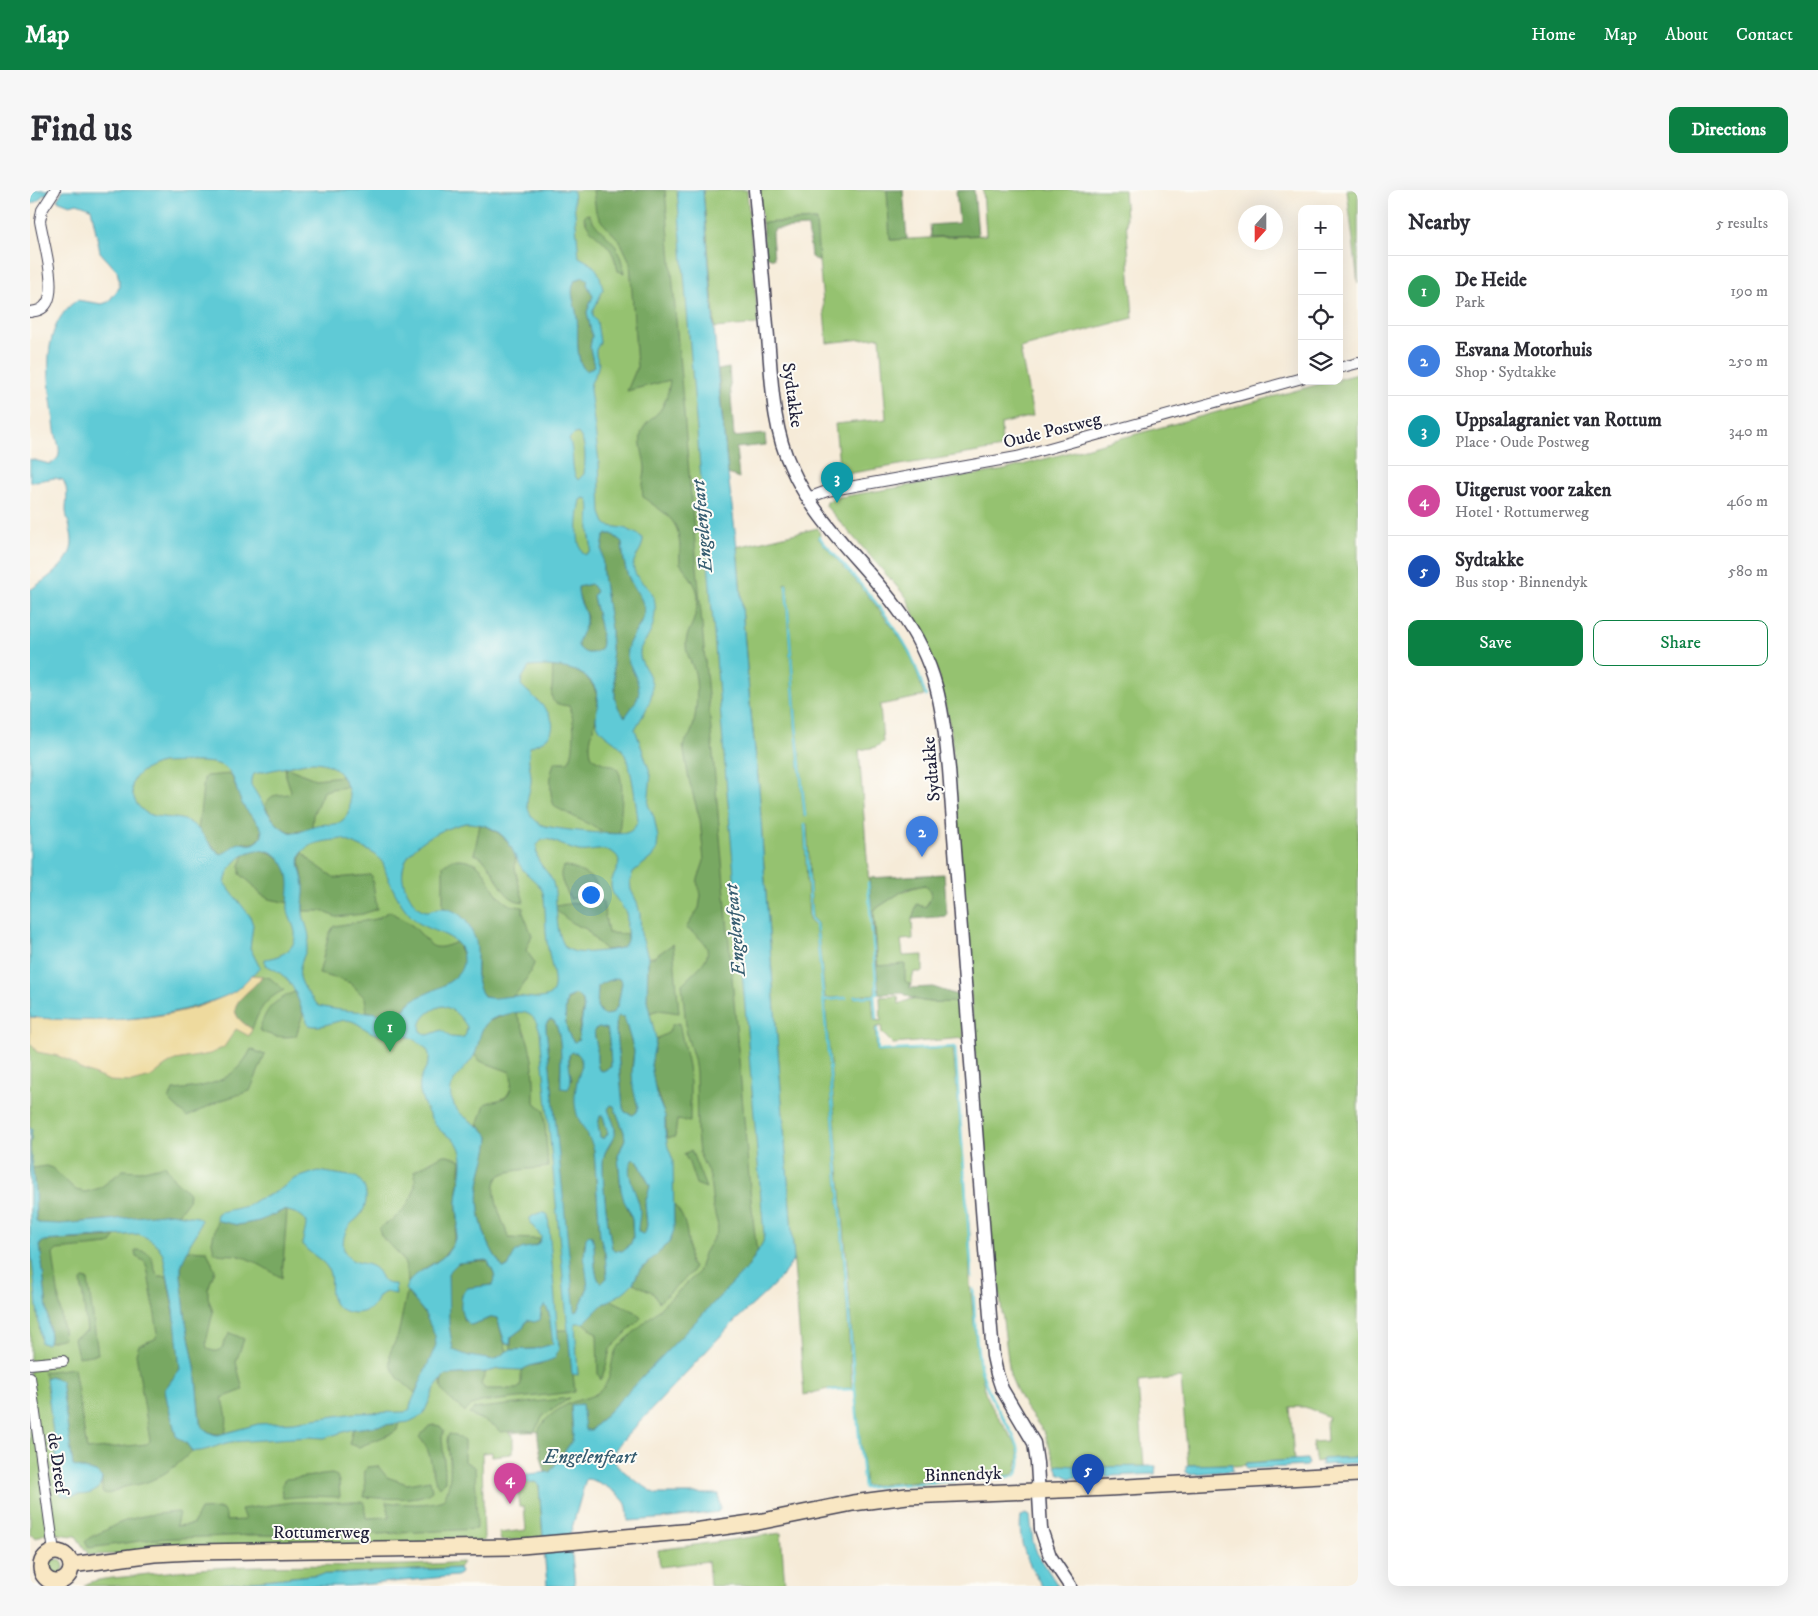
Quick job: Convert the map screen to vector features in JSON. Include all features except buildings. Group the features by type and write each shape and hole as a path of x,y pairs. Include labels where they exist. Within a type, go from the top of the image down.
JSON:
{"main road":[{"name":"Binnendyk","path":"572,1542 721,1528 885,1498 924,1494 1039,1497 1358,1474"},
{"name":"Rottumerweg","path":"71,1565 138,1556 192,1552 461,1549 572,1542"},
{"path":"54,1552 62,1553 66,1556 71,1565 68,1576 58,1584 47,1579 36,1570 45,1557 54,1552"}],"street":[{"path":"30,312 39,310 47,303 51,288 40,221 42,210 55,190"},
{"name":"Sydtakke","path":"755,190 775,409 786,456 794,476 827,526 900,612 928,661 939,695 945,723 949,769 993,1356 996,1374 1002,1389 1034,1443 1041,1529 1045,1545 1070,1586"},
{"path":"1343,367 1358,364"},
{"name":"Oude Postweg","path":"808,498 827,491 1017,457 1298,379"},
{"path":"30,1364 63,1361"},
{"name":"de Dreef","path":"30,1377 54,1552"}],"green space":[{"path":"313,190 679,190 767,1236 752,1268 567,1430 508,1433 513,1435 513,1452 511,1454 492,1456 492,1452 482,1453 484,1541 92,1555 88,1554 76,1536 51,1533 37,1538 30,1534 30,868"},
{"path":"593,190 665,190 750,1189 758,1250 740,1277 591,1430 585,1430 571,1405 572,1441 550,1472 545,1472 538,1437 543,1423 553,1413 565,1406 594,1395 603,1388 617,1348 698,1273 704,1253 717,1232 718,1226 713,1207 710,1177 699,1153 696,1072 687,1036 682,984 704,962 707,956 707,949 704,943 686,928 699,908 701,895 697,882 704,861 700,820 689,780 683,746 692,730 696,709 696,679 686,644 687,635 696,612 698,596 691,578 680,563 680,542 675,525 666,514 643,497 642,489 645,467 641,433 663,406 670,380 627,391 637,367 630,262 620,241 602,222 596,212"},
{"path":"703,190 747,190 758,324 715,328"},
{"path":"759,190 887,190 891,240 986,235 983,190 1124,190 1133,318 1020,348 1033,416 1001,424 1002,448 840,475 835,424 886,419 880,337 827,343 815,220 762,223"},
{"path":"887,190 903,190 907,239 890,240"},
{"path":"974,190 978,235 931,237 930,225 959,223 956,191"},
{"path":"1347,190 1358,190 1358,283"},
{"path":"589,214 596,225 616,246 624,273 618,271 614,256 609,248 586,223 585,215"},
{"path":"816,220 819,261 811,257 808,227 775,229 772,234 774,259 765,256 762,223"},
{"path":"584,277 588,280 587,284 593,296 587,312 592,336 590,348 594,366 587,371 580,361 577,318 572,294 575,280"},
{"path":"729,368 734,437 765,434 766,445 736,448 739,478 728,474 718,370"},
{"path":"1358,374 1358,1457 1322,1459 1316,1462 1312,1442 1327,1441 1326,1422 1329,1417 1305,1407 1290,1407 1294,1460 1247,1463 1246,1465 1234,1466 1232,1464 1188,1465 1181,1378 1138,1382 1144,1467 1056,1466 1044,1432 1025,1407 1010,1375 999,1289 999,1271 989,1238 951,732 938,674 907,598 826,506 827,502 834,498 1004,470 1316,385 1343,385 1343,378"},
{"path":"818,528 820,535 818,538 874,604 905,646 914,664 924,696 880,705 883,742 876,747 859,750 876,979 875,994 854,996 854,998 872,997 874,1020 881,1021 880,997 898,996 899,1004 911,999 930,1002 961,1002 964,1038 893,1044 882,1033 881,1026 875,1028 877,1052 953,1048 970,1234 970,1284 976,1343 985,1392 992,1407 1017,1446 1019,1458 1016,1471 1012,1475 865,1486 855,1388 848,1275 825,1001 846,999 846,997 825,998 817,923 812,918 807,824 804,824 809,920 815,926 823,1000 852,1388 828,1389 804,1395 759,787 737,547","holes":["785,583 787,584 797,726 806,816 804,817 795,727"]},
{"path":"606,534 612,534 622,542 626,571 644,607 643,618 632,637 629,647 631,666 640,686 640,694 625,717 618,709 615,699 611,629 603,575 602,549"},
{"path":"591,584 596,591 593,597 601,630 602,643 598,651 594,653 583,651 578,646 578,639 587,617 578,594 578,587"},
{"path":"553,666 575,671 583,675 594,688 598,707 590,741 590,750 595,760 614,767 620,774 622,800 619,834 606,833 555,807 553,803 550,784 553,766 555,762 568,762 571,758 574,735 569,706 554,702 553,700"},
{"path":"285,767 315,779 342,776 347,787 323,792 313,815 312,827 296,832 289,831 278,825 265,806 271,797 288,794 291,791"},
{"path":"231,774 244,807 262,830 260,837 254,843 239,844 220,854 198,831 204,779 206,776"},
{"path":"480,824 501,835 513,849 515,867 524,902 515,900 508,895 488,864 474,854"},
{"path":"256,850 270,853 284,864 290,883 289,903 269,899 260,894 240,874 240,865 245,853"},
{"path":"302,852 313,863 335,878 372,876 377,909 363,914 336,917 322,911 303,911 304,885 300,862"},
{"path":"459,859 476,864 482,869 498,895 506,903 523,907 523,913 532,935 526,950 534,964 522,986 513,996 495,999 483,995 479,989 475,946 471,929 460,916 453,911 443,908 443,865 451,860"},
{"path":"566,866 592,879 598,888 598,894 570,899 561,875 563,867"},
{"path":"944,874 947,916 912,919 917,904 923,907 930,901 931,896 928,887 925,885 906,889 874,910 877,966 905,964 905,981 910,984 910,988 933,987 960,996 961,1002 923,1001 903,993 879,994 869,878"},
{"path":"922,885 929,887 931,897 926,906 923,907 917,904 912,919 913,939 901,940 903,956 923,955 923,972 914,972 910,988 878,966 874,910 901,892"},
{"path":"597,899 603,903 608,933 628,934 628,940 622,948 606,950 586,929 572,923 557,911 556,906"},
{"path":"390,911 414,927 428,942 436,947 457,942 464,961 463,968 453,979 410,1002 402,1011 393,1015 367,1012 365,998 350,983 319,974 329,934 334,926 376,919"},
{"path":"673,944 679,1013 659,1010 649,1013 647,1001 648,957 654,957"},
{"path":"262,976 270,978 284,990 267,1001 252,1029 241,1021 236,1014 236,1007 244,995"},
{"path":"617,978 622,983 618,1005 612,1014 602,1014 597,1006 598,986"},
{"path":"296,991 303,1014 296,1036 277,1036 259,1030 268,1010 276,1002"},
{"path":"576,994 582,1000 583,1007 578,1041 574,1042 568,1033 565,1010 567,1000"},
{"path":"515,1011 529,1044 534,1077 534,1102 544,1110 548,1167 505,1173 497,1180 495,1196 509,1238 541,1239 536,1246 518,1252 508,1267 503,1268 491,1248 482,1226 478,1191 489,1137 478,1125 485,1104 502,1099 510,1091 511,1075 510,1072 480,1061 474,1054 481,1031 487,1022"},
{"path":"617,1016 624,1017 634,1051 632,1066 638,1107 637,1112 633,1115 625,1112 623,1108 616,1031"},
{"path":"549,1020 553,1020 556,1025 560,1039 560,1079 572,1080 569,1055 572,1052 580,1055 582,1065 577,1083 594,1150 600,1236 605,1253 607,1278 601,1284 596,1273 592,1236 589,1235 584,1245 588,1287 578,1311 574,1312 546,1028"},
{"path":"679,1023 690,1083 690,1122 677,1120 675,1137 667,1138 665,1117 653,1080 651,1065 656,1039 668,1033 672,1025"},
{"path":"599,1027 607,1029 610,1048 611,1067 603,1071 599,1070 597,1064 597,1046 594,1034 595,1029"},
{"path":"251,1049 265,1055 250,1091 219,1101 187,1117 169,1100 173,1090 197,1087 219,1081 228,1076 237,1069"},
{"path":"611,1105 614,1106 624,1132 625,1139 618,1156 621,1190 632,1220 633,1238 630,1245 622,1251 612,1248 604,1184 603,1158 615,1131 608,1109"},
{"path":"600,1116 603,1116 608,1133 604,1139 600,1137 598,1125"},
{"path":"691,1150 706,1188 696,1184 684,1154"},
{"path":"443,1155 461,1160 457,1203 458,1224 452,1246 442,1258 424,1269 408,1283 407,1271 401,1256 384,1239 379,1229 398,1215 411,1198 415,1185 414,1171"},
{"path":"633,1159 638,1161 650,1186 645,1204 647,1225 645,1233 642,1234 638,1231 639,1205 629,1174 630,1164"},
{"path":"165,1165 174,1179 189,1193 188,1201 178,1214 60,1224 41,1224 36,1220 32,1168 46,1166 52,1168 76,1190 85,1192 100,1188 123,1170 140,1171"},
{"path":"673,1204 685,1224 690,1264 694,1267 691,1273 659,1302 652,1292 633,1283 639,1271 669,1243 673,1229"},
{"path":"284,1210 287,1211 282,1278 246,1258 214,1252 212,1242 217,1220 238,1225 259,1221"},
{"path":"116,1237 109,1245 57,1250 53,1254 64,1338 49,1342 40,1244 44,1241"},
{"path":"187,1250 207,1251 215,1270 208,1289 208,1297 213,1312 206,1342 207,1348 213,1351 220,1350 230,1333 244,1339 236,1362 243,1390 222,1398 226,1416 225,1434 211,1433 200,1423 195,1367 186,1322 181,1276 181,1266"},
{"path":"135,1251 148,1253 158,1276 167,1276 177,1330 180,1369 165,1389 176,1436 186,1443 192,1451 160,1476 107,1494 102,1492 102,1478 96,1472 73,1466 61,1381 53,1377 46,1378 43,1372 74,1368 87,1450 147,1444 150,1441 136,1354 139,1345 155,1339 158,1333 147,1267 144,1261 136,1257"},
{"path":"488,1261 495,1279 492,1285 468,1288 462,1295 463,1319 471,1325 493,1317 497,1318 507,1352 494,1360 469,1356 455,1351 450,1338 448,1273 457,1263"},
{"path":"83,1279 88,1280 98,1354 78,1357 74,1338 87,1331 81,1281"},
{"path":"407,1292 427,1317 436,1339 433,1356 415,1393 398,1378 390,1365 390,1353 398,1335"},
{"path":"611,1300 636,1312 641,1318 610,1349 601,1380 598,1374 597,1334 584,1323 603,1304"},
{"path":"545,1305 549,1313 554,1344 535,1349 511,1350 511,1337 523,1328 527,1320 541,1316 541,1310"},
{"path":"557,1330 568,1330 575,1392 481,1402 472,1405 465,1412 446,1396 443,1391 441,1386 445,1375 486,1372 481,1384 485,1389 517,1389 520,1387 523,1369 542,1363 559,1348"},
{"path":"570,1398 543,1416 534,1432 526,1430 500,1432 495,1426 469,1414 474,1409"},
{"path":"399,1423 397,1430 393,1433 359,1447 349,1444 353,1429"},
{"path":"429,1426 440,1426 444,1431 442,1437 445,1481 440,1487 435,1480 427,1449 419,1437"},
{"path":"449,1434 456,1435 464,1441 464,1461 475,1467 477,1529 341,1536 254,1535 155,1539 89,1548 85,1542 92,1536 115,1525 141,1516 179,1512 176,1526 193,1524 200,1510 222,1509 226,1516 226,1521 245,1520 241,1509 293,1502 364,1502 366,1518 390,1517 386,1502 422,1504 443,1500 450,1478 447,1440"},
{"path":"378,1466 387,1477 407,1484 430,1480 432,1491 419,1497 410,1498 364,1497 365,1471 367,1467"},
{"path":"332,1474 337,1476 340,1497 308,1496 283,1498 281,1490 286,1479"},
{"path":"535,1482 539,1485 543,1538 501,1541 499,1533 526,1530 524,1507 519,1507 518,1483"},
{"path":"781,1533 785,1586 710,1586 708,1561 660,1567 658,1550"},
{"path":"56,1559 62,1561 64,1567 62,1573 56,1575 50,1573 48,1567 50,1561"},
{"path":"463,1562 459,1568 312,1575 207,1586 84,1586 93,1581 106,1579 226,1567 412,1565"}],"sand":[{"path":"252,975 262,976 244,995 236,1007 236,1014 241,1021 252,1029 249,1036 236,1029 224,1047 210,1054 175,1060 151,1077 131,1082 110,1081 80,1069 70,1061 58,1056 37,1052 30,1043 30,1017 116,1020 178,1012 207,1004 232,991"}],"water":[{"path":"30,190 52,190 49,195 44,194 39,200 30,205"},
{"path":"63,190 573,190 579,257 597,270 603,290 593,311 600,342 596,350 599,363 590,389 599,462 601,513 605,523 609,526 624,528 643,538 643,543 633,566 638,578 650,590 655,602 652,627 640,650 642,662 651,681 651,695 635,729 651,775 648,805 654,817 658,838 657,849 651,858 633,872 630,881 631,890 640,914 641,934 648,957 647,1001 656,1039 651,1065 656,1094 665,1116 665,1131 673,1160 674,1230 669,1243 639,1271 633,1283 627,1289 603,1304 584,1323 575,1323 578,1375 572,1374 540,1032 532,1016 523,1012 494,1018 485,1026 475,1054 451,1087 451,1098 459,1112 489,1137 478,1191 478,1203 486,1237 503,1268 508,1267 517,1251 539,1243 541,1236 530,1223 530,1218 541,1213 548,1215 559,1348 555,1358 522,1370 499,1369 486,1372 445,1375 435,1388 423,1415 409,1422 353,1429 324,1438 309,1437 231,1442 202,1451 192,1451 186,1443 176,1436 165,1389 180,1369 174,1310 163,1254 158,1246 139,1234 44,1241 40,1244 50,1337 49,1342 46,1344 41,1343 30,1242 30,1147 36,1220 38,1223 60,1224 171,1213 197,1217 201,1220 197,1233 181,1266 181,1276 186,1322 195,1367 200,1423 210,1433 218,1435 258,1424 293,1422 356,1413 405,1412 410,1409 436,1345 435,1336 424,1312 405,1289 414,1276 442,1258 453,1244 458,1226 457,1204 462,1165 461,1151 457,1143 434,1123 421,1096 420,1083 429,1058 424,1046 409,1037 373,1033 350,1020 318,1026 309,1025 290,983 276,970 265,965 265,959 276,957 286,952 295,939 295,932 288,910 288,874 280,858 271,852 262,850 252,851 242,856 234,863 228,873 225,884 250,916 253,925 250,948 260,968 235,991 220,998 182,1010 139,1018 74,1020 30,1017 30,590 63,564 71,550 72,542 66,511 67,491 63,480 55,478 30,482 30,459 49,464 56,460 59,455 49,378 51,343 56,327 64,312 77,300 102,304 108,302 119,288 117,271 100,252 91,208 77,203 70,205 57,200","holes":["584,277 588,280 587,284 593,296 587,312 592,336 590,348 594,366 587,371 580,362 577,318 572,290 575,280","578,433 583,442 585,458 584,474 578,480 574,472 569,439","584,498 588,499 590,507 589,533 591,550 585,555 579,544 581,500","607,534 612,534 622,542 626,571 642,600 644,608 640,625 627,650 628,660 637,681 639,692 635,703 625,717 615,699 611,629 603,575 602,549 604,537","591,584 596,591 593,596 602,637 601,647 594,653 585,652 578,646 586,623 586,615 580,601 578,587","545,666 571,669 579,672 592,682 598,699 596,719 598,726 621,749 630,768 638,820 631,831 610,834 548,827 538,823 533,818 527,802 531,783 530,747 547,738 552,731 553,723 545,709 521,685 522,678 529,667","201,762 223,766 230,773 242,803 258,823 262,835 253,844 240,843 220,854 187,821 153,816 140,808 132,792 132,786 137,776 148,768 161,763","310,762 323,763 335,769 344,780 349,794 349,808 347,815 340,822 312,826 300,832 292,833 277,824 251,785 251,779 254,774","466,823 486,826 498,832 507,841 523,870 542,889 547,946 554,980 551,994 543,998 515,996 485,997 478,984 477,945 466,921 456,912 448,909 422,910 414,903 403,881 403,868 408,856 428,838 453,826","342,839 376,855 382,862 398,899 410,915 422,925 452,939 458,944 462,952 462,968 452,980 415,999 399,1014 391,1016 374,1012 319,1006 301,981 299,972 309,939 303,913 304,886 299,860 306,848 327,841","547,839 579,851 608,850 616,855 619,862 611,882 611,890 627,915 627,937 624,945 613,950 588,952 575,952 566,948 558,926 554,887 550,876 536,852 537,845 542,840","617,978 621,980 618,1005 612,1014 601,1014 597,1006 598,986","576,994 583,1001 584,1007 578,1041 574,1042 568,1033 565,1010 567,999","439,1007 447,1007 463,1020 467,1027 466,1034 463,1038 450,1037 442,1030 428,1035 421,1032 421,1023 426,1015","618,1016 624,1017 634,1051 633,1088 638,1107 637,1112 633,1115 625,1112 623,1108 616,1031 616,1019","549,1020 553,1020 559,1033 561,1088 568,1089 571,1081 569,1055 572,1052 577,1053 581,1059 575,1093 575,1107 579,1120 594,1150 600,1236 605,1253 607,1278 601,1284 596,1273 592,1236 589,1235 586,1238 584,1256 588,1287 578,1311 575,1312 546,1028","599,1027 607,1029 611,1067 603,1071 599,1070 598,1067 595,1029","611,1105 614,1106 624,1132 625,1139 618,1156 621,1190 632,1220 633,1238 630,1245 622,1251 612,1248 603,1174 604,1158 614,1135 614,1126 608,1109","600,1116 603,1116 608,1133 604,1139 600,1137 598,1125","633,1159 638,1161 650,1186 645,1204 647,1225 645,1233 642,1234 638,1231 639,1204 629,1170","485,1260 488,1261 495,1279 492,1285 468,1288 464,1291 461,1300 461,1310 467,1323 471,1325 493,1317 497,1318 505,1343 510,1344 511,1337 523,1328 527,1320 534,1322 540,1320 541,1310 545,1305 549,1313 553,1344 535,1349 509,1350 494,1360 469,1356 453,1350 449,1325 448,1273 458,1263"]},
{"name":"Engelenfeart","path":"677,190 703,190 718,378 737,547 759,787 794,1258 775,1284 732,1324 620,1443 613,1453 613,1459 618,1466 633,1479 656,1494 719,1494 720,1509 718,1512 628,1521 626,1504 619,1496 602,1484 586,1479 570,1535 575,1586 547,1586 539,1485 535,1482 507,1484 507,1476 550,1472 572,1441 571,1405 582,1404 585,1430 591,1430 749,1266 763,1242 764,1235"},
{"path":"30,1128 32,1129 30,1147"},
{"path":"318,1171 356,1177 360,1180 366,1194 364,1210 346,1232 343,1241 344,1250 351,1259 373,1267 386,1283 395,1284 396,1294 386,1292 378,1296 373,1306 359,1313 348,1312 335,1304 331,1295 330,1276 327,1267 302,1244 306,1225 303,1218 299,1215 284,1210 259,1221 238,1225 216,1219 217,1214 220,1212 247,1206 282,1188 294,1179"},
{"path":"50,1376 61,1381 73,1466 96,1472 102,1478 99,1487 94,1492 70,1496 61,1495 46,1378"},
{"path":"1358,1457 1358,1463 1321,1465 1322,1459"},
{"path":"1307,1459 1309,1464 1307,1466 1246,1469 1245,1464 1247,1463"},
{"path":"1232,1464 1233,1471 1189,1474 1186,1472 1186,1466 1188,1465"},
{"path":"1056,1466 1092,1467 1156,1466 1155,1474 1070,1478 1059,1473"},
{"path":"1025,1514 1030,1516 1033,1542 1037,1553 1058,1586 1042,1586 1029,1562 1022,1545 1020,1527 1021,1517"},
{"path":"459,1568 461,1572 456,1576 349,1586 207,1586 312,1575"}],"waterway":[{"path":"819,537 865,590 897,631 912,658 926,696"},
{"path":"786,585 796,726 805,816"},
{"path":"805,824 811,919 816,924 823,994 864,1488 1015,1476 1020,1458 1015,1438 998,1410 981,1370 976,1340 973,1289"},
{"path":"868,883 877,993 874,996 876,1019"},
{"path":"855,997 874,996"},
{"path":"825,1000 846,998"},
{"path":"877,1029 878,1051 955,1047 972,1277"},
{"path":"829,1390 854,1389"}],"place":[{"name":"Uppsalagraniet van Rottum","path":"837,503"},
{"name":"Esvana Motorhuis","path":"922,857"},
{"name":"De Heide","path":"390,1052"},
{"name":"Sydtakke","path":"1088,1495"},
{"name":"Uitgerust voor zaken","path":"510,1504"}]}
